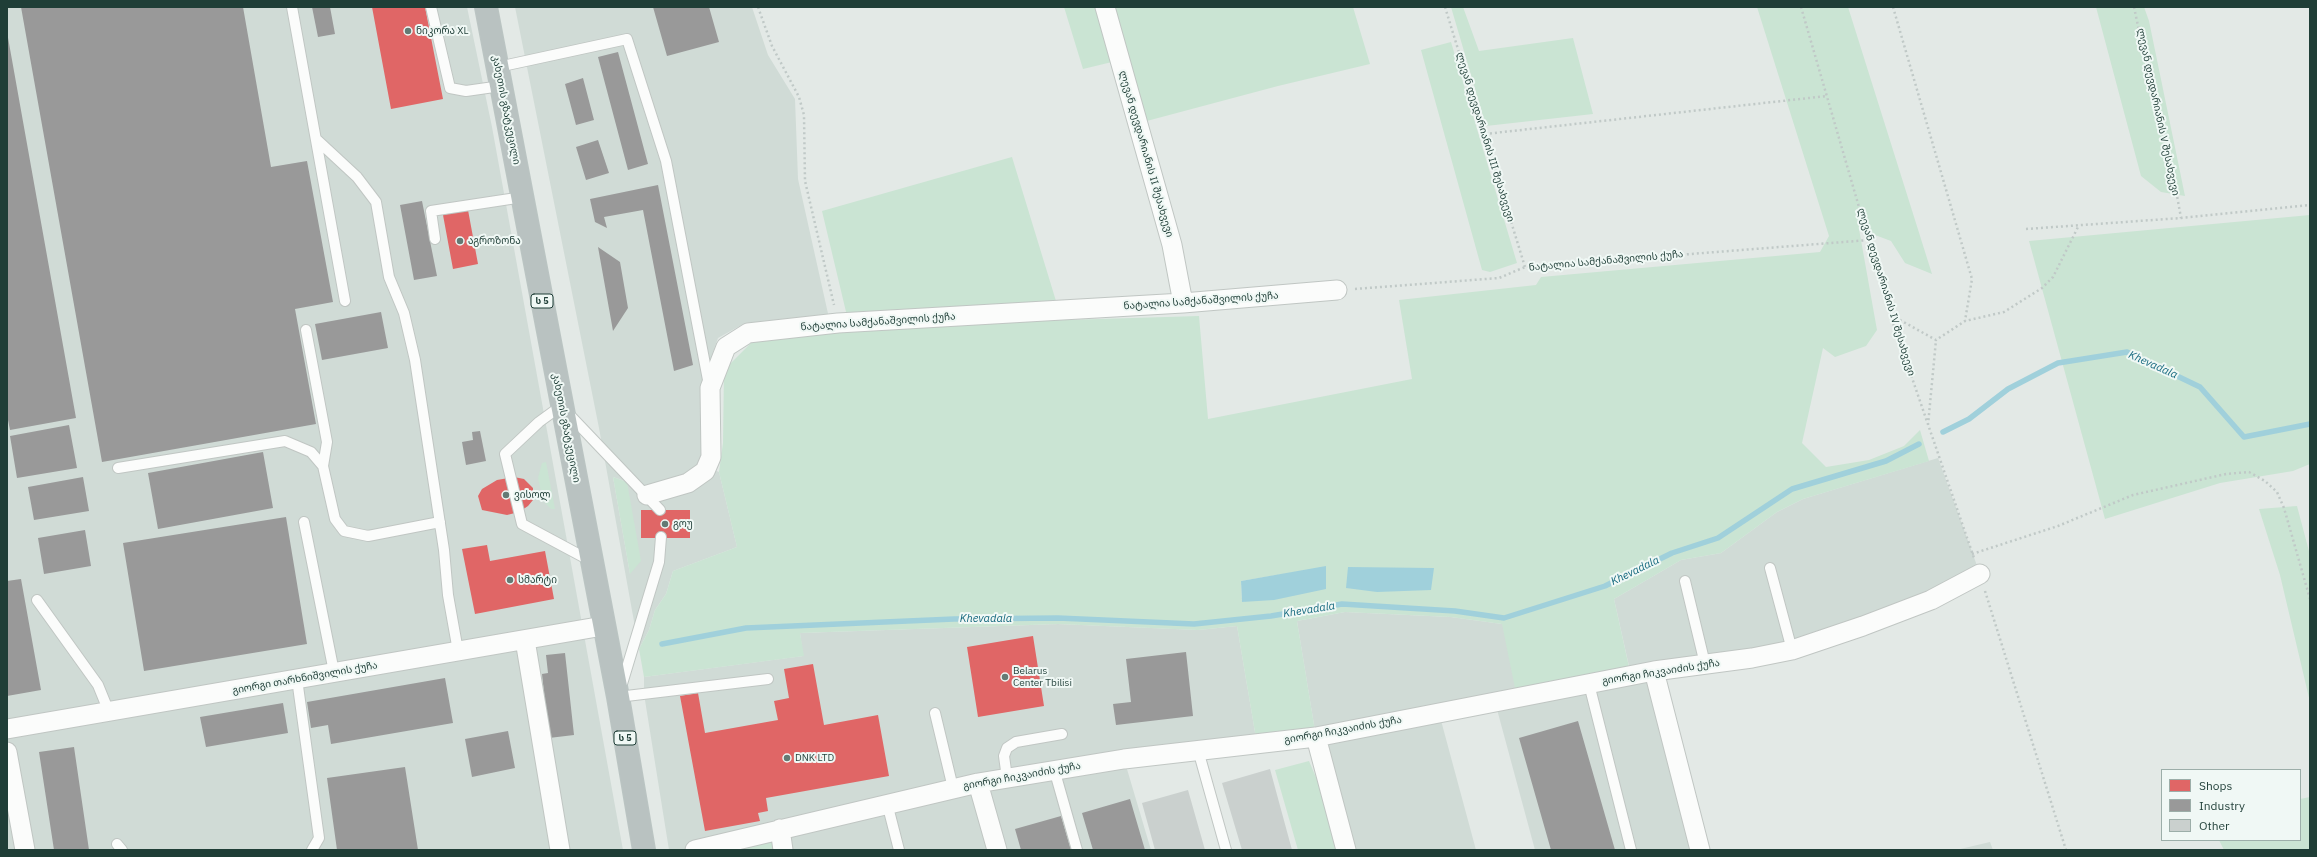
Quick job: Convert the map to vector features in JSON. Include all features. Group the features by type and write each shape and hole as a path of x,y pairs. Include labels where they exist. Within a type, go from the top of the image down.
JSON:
{"highway":[{"name":"კახეთის გზატკეცილი","path":"486,7 603,626 618,697 644,850"}],"street":[{"name":"ლევან დევდარიანის II შესახვევი","path":"1105,7 1172,245 1182,303"},
{"name":"ნატალია სამქანაშვილის ქუჩა","path":"647,495 688,483 705,471 711,457 710,388 726,347 748,332 838,323 1182,303 1337,290"},
{"name":"გიორგი ჩიკვაიძის ქუჩა","path":"695,850 953,788 1054,769 1198,750 1316,737 1654,671 1752,658 1792,650 1863,626 1917,605 1980,574"},
{"name":"გიორგი თარხნიშვილის ქუჩა","path":"7,729 603,626"},
{"path":"525,640 560,850"},
{"path":"1654,671 1700,850"},
{"path":"1316,737 1346,850"},
{"path":"7,752 25,850"},
{"path":"978,783 997,850"},
{"path":"780,829 783,850"}],"lane":[{"path":"292,7 345,301"},
{"path":"431,7 450,88 466,91 500,77 626,39 666,161 710,388"},
{"path":"316,139 357,177 376,202 389,277 404,313 415,360 440,522 448,595 458,651"},
{"path":"435,239 431,211 523,197"},
{"path":"306,330 327,442 323,466 335,519 344,531 368,536 440,522"},
{"path":"592,562 522,524 505,454 539,422 561,406 660,510"},
{"path":"118,468 285,441 311,452 323,466"},
{"path":"304,522 334,672"},
{"path":"661,537 659,562 618,697 768,679"},
{"path":"1770,568 1792,650"},
{"path":"1685,581 1705,664"},
{"path":"37,600 98,685 109,712"},
{"path":"297,679 319,838 312,850"},
{"path":"1589,684 1631,850"},
{"path":"935,713 953,788"},
{"path":"1007,778 1004,756 1007,748 1016,742 1062,734"},
{"path":"1198,750 1226,850"},
{"path":"1054,769 1077,850"},
{"path":"887,803 899,850"}],"path":[{"path":"758,7 772,46 799,97 804,115 805,181 838,323"},
{"name":"ლევან დევდარიანის III შესახვევი","path":"1445,7 1525,267"},
{"name":"ლევან დევდარიანის IV შესახვევი","path":"1801,7 1890,314 1928,428 1980,574 2002,650 2066,850"},
{"path":"1893,7 1972,279 1965,321"},
{"name":"ლევან დევდარიანის V შესახვევი","path":"2134,7 2153,96 2172,168 2181,218"},
{"path":"1485,134 1827,96"},
{"path":"2026,229 2181,218 2310,205"},
{"path":"1936,340 1965,321 2004,312 2042,288 2053,277 2079,225"},
{"name":"ნატალია სამქანაშვილის ქუჩა","path":"1337,290 1499,278 1525,267 1869,240"},
{"path":"1890,314 1936,340"},
{"path":"1928,428 1936,340"},
{"path":"1972,554 2058,526 2133,495 2226,474 2249,472 2265,481 2277,492 2284,508 2310,599"}],"shaded area":[{"path":"7,7 467,7 492,127 623,850 7,850"},
{"path":"515,7 752,7 768,55 795,99 798,179 829,318 745,323 718,338 700,389 703,448 699,464 719,472 737,547 673,571 666,594 655,610 649,630 639,649 599,428","holes":["613,477 627,482 630,574"]},
{"path":"1938,458 1980,574 1863,626 1654,671 1700,850 1535,850 1495,702 1439,713 1476,850 1346,850 1316,737 1297,621 1345,612 1451,617 1502,624 1631,675 1614,599 1681,560 1721,553 1777,512 1803,499"},
{"path":"1058,624 1198,630 1237,626 1257,744 1124,759 1151,850 669,850 644,694 644,677 803,656 800,633"},
{"path":"1990,842 1993,850 1956,850"}],"green space":[{"path":"1064,7 1097,7 1112,62 1083,69"},
{"path":"1112,7 1353,7 1370,64 1278,86 1143,122"},
{"path":"1451,7 1463,7 1479,51 1573,38 1593,114 1486,126"},
{"path":"1757,7 1848,7 1932,274 1905,263 1891,241 1859,229 1877,330 1866,346 1835,357 1823,348 1802,443 1826,467 1869,460 1904,446 1920,430 1929,461 1803,499 1777,512 1721,553 1681,560 1614,599 1631,676 1517,698 1502,624 1451,617 1345,612 1297,621 1316,737 1257,744 1237,626 1198,630 1058,624 800,633 804,656 644,677 639,649 649,630 655,610 666,594 673,571 737,547 719,472 723,443 724,370 752,342 898,325 1199,316 1208,419 1412,379 1399,300 1536,285 1541,277 1820,252 1829,236","holes":["1326,567 1243,602 1241,581"]},
{"path":"2096,7 2144,7 2149,21 2185,196 2161,192 2141,176"},
{"path":"1451,42 1517,263 1490,272 1482,270 1421,50"},
{"path":"1012,157 1056,301 847,316 822,211"},
{"path":"2310,215 2310,464 2293,471 2220,483 2105,519 2029,241"},
{"path":"546,462 555,509 551,509 543,501 538,478 542,463"},
{"path":"613,477 627,482 641,561 630,574"},
{"path":"2297,506 2310,555 2310,702 2280,575 2259,509"},
{"path":"1309,761 1346,850 1298,850 1275,770"},
{"path":"2310,797 2310,850 2224,850 2220,841 2301,841 2301,799"},
{"path":"780,829 783,850 695,850"}],"water":[{"path":"1326,566 1326,589 1274,600 1242,602 1241,581"},
{"path":"1348,567 1434,568 1431,590 1377,592 1346,588"}],"building: Shops":[{"path":"372,7 425,7 443,99 391,109"},
{"path":"468,210 478,264 453,269 443,215"},
{"name":"ვისოლ","path":"514,477 524,479 533,488 533,500 528,506 519,512 507,515 482,510 478,496 482,489 497,480"},
{"path":"641,510 690,510 690,538 641,538"},
{"name":"სმარტი","path":"487,545 490,561 545,551 554,599 475,614 462,549"},
{"name":"Belarus Center Tbilisi","path":"1033,636 1044,706 978,717 967,647"},
{"path":"813,664 824,725 878,715 889,776 766,798 768,811 758,813 760,821 705,831 680,696 698,693 705,733 778,720 774,701 789,698 784,669"}],"building: Industry":[{"path":"21,7 243,7 271,167 307,161 333,302 295,309 316,424 102,462"},
{"path":"312,7 330,7 335,34 318,37"},
{"path":"653,7 709,7 719,42 667,56"},
{"path":"7,32 76,418 10,430 7,415"},
{"path":"618,52 648,164 628,170 598,57"},
{"path":"583,78 594,120 576,125 565,84"},
{"path":"598,140 609,173 586,180 576,147"},
{"path":"658,185 693,365 674,371 643,210 604,217 607,228 595,222 590,199"},
{"path":"422,201 437,276 414,280 400,205"},
{"path":"598,247 620,262 628,308 613,331"},
{"path":"381,312 388,348 322,360 315,324"},
{"path":"69,425 77,468 17,478 10,436"},
{"path":"480,431 486,461 466,465 462,442 473,440 472,432"},
{"path":"263,452 273,508 158,529 148,473"},
{"path":"83,477 89,511 34,520 28,487"},
{"path":"286,517 307,644 144,671 123,543"},
{"path":"85,530 91,566 44,574 38,538"},
{"path":"21,579 41,690 7,696 7,581"},
{"path":"1186,652 1193,716 1116,725 1113,704 1131,702 1126,659"},
{"path":"565,653 574,735 549,738 542,674 548,673 546,655"},
{"path":"445,678 453,723 331,744 328,725 311,728 307,702"},
{"path":"283,703 288,733 206,747 200,717"},
{"path":"1578,721 1615,850 1551,850 1519,738"},
{"path":"508,731 515,768 472,777 465,739"},
{"path":"74,747 89,850 54,850 39,752"},
{"path":"405,767 418,850 337,850 327,778"},
{"path":"1130,799 1145,850 1093,850 1082,813"},
{"path":"1061,816 1071,850 1021,850 1015,829"}],"building: Other":[{"path":"1270,769 1292,850 1242,850 1222,783"},
{"path":"1188,790 1205,850 1155,850 1142,803"}],"waterway":[{"name":"Khevadala","path":"1943,432 1969,419 2008,389 2058,363 2127,352 2200,387 2244,437 2310,424"},
{"name":"Khevadala","path":"662,644 746,628 954,619 1058,618 1194,624 1271,616 1342,604 1455,611 1504,618 1605,586 1672,553 1718,538 1792,489 1886,461 1919,444"}],"place":[{"name":"ნიკორა XL","path":"408,31"},
{"name":"აგროზონა","path":"460,241"},
{"name":"ვისოლ","path":"506,495"},
{"name":"გოუ","path":"665,524"},
{"name":"სმარტი","path":"510,580"},
{"name":"Belarus Center Tbilisi","path":"1005,677"},
{"name":"DNK LTD","path":"787,758"}]}
